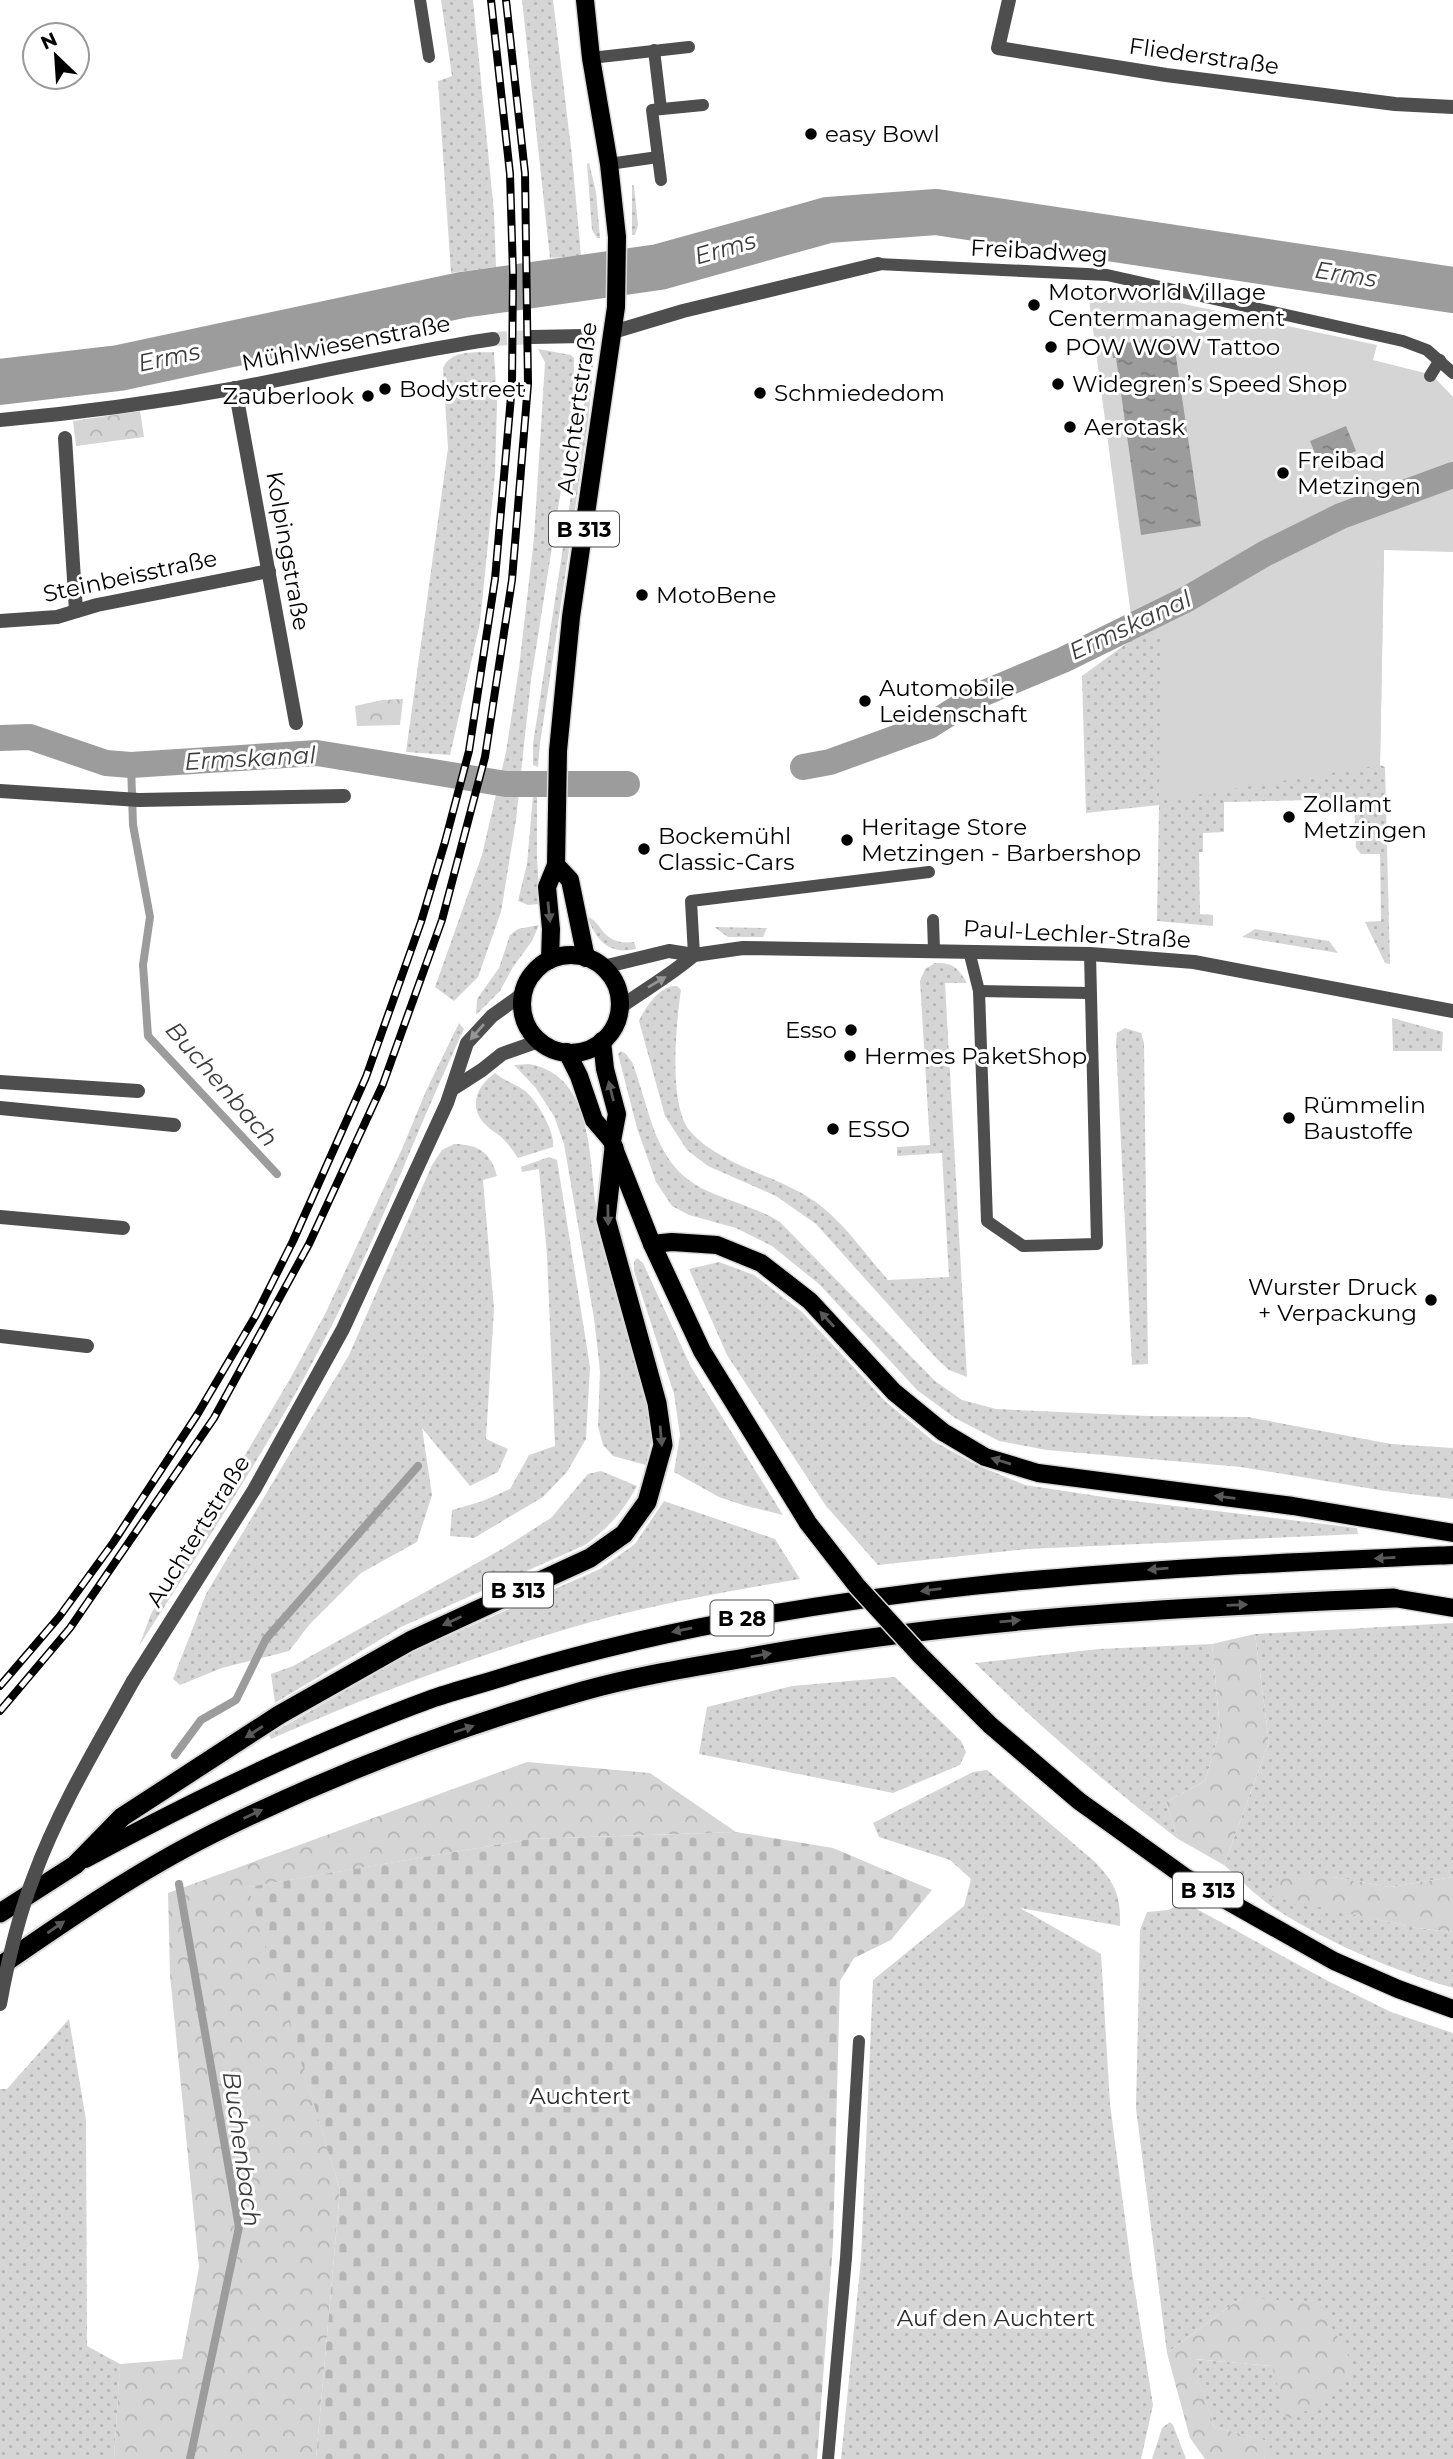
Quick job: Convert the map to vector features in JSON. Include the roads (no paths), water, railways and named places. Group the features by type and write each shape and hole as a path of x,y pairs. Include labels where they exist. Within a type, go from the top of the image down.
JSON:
{"highway":[{"name":"B 313","path":"75,1865 122,1817 279,1715 410,1641 590,1558 624,1534 647,1502 663,1445 657,1403 606,1220 613,1144"},
{"name":"B 28","path":"0,1966 92,1902 209,1835 307,1789 448,1734 585,1690 827,1643 985,1623 1173,1608 1394,1598"},
{"name":"B 28","path":"0,1913 75,1865"}],"main road":[{"name":"Auchtertstraße","path":"550,960 551,929 547,887 556,865 558,751 571,617 616,307 617,237 585,0"},
{"path":"556,865 570,880 586,958"},
{"path":"567,955 586,958 603,967 616,985 620,1008 614,1026 602,1041 590,1049 567,1052 552,1049 539,1041 526,1023 522,1008 524,993 534,972 550,960 567,955"},
{"name":"B 313","path":"602,1041 605,1069 617,1114 613,1144"},
{"name":"B 313","path":"567,1052 579,1076 594,1121 613,1144 652,1244 702,1352 808,1522 866,1596 921,1656 990,1725 1079,1801 1185,1877 1334,1961 1453,2009"},
{"path":"652,1244 672,1242 717,1245 761,1263 810,1301 894,1392 943,1432 985,1457 1038,1473 1293,1506 1453,1533"},
{"name":"B 28","path":"75,1865 194,1801 284,1758 435,1698 579,1654 684,1629 807,1607 966,1586 1179,1568 1453,1555"},
{"name":"B 28","path":"1394,1598 1453,1597"},
{"path":"1394,1598 1453,1608"}],"street":[{"name":"Fliederstraße","path":"1009,0 999,48 1166,75 1395,103 1453,107"},
{"name":"Freibadweg","path":"614,332 673,313 878,264"},
{"path":"532,337 584,336"},
{"name":"Mühlwiesenstraße","path":"0,420 63,414 235,388 420,350 493,339"},
{"name":"Kolpingstraße","path":"235,388 296,723"},
{"path":"65,438 76,611"},
{"name":"Steinbeisstraße","path":"0,621 57,617 164,591 269,571"},
{"path":"0,791 139,800 344,796"},
{"name":"Paul-Lechler-Straße","path":"603,967 669,951 694,955 743,948 1090,954 1194,962 1453,1011"},
{"name":"Paul-Lechler-Straße","path":"620,1008 657,981 675,972 694,955"},
{"name":"Auchtertstraße","path":"0,2004 9,1954 34,1875 75,1785 133,1681 254,1490 343,1329 454,1088 467,1043 492,1016 524,993"},
{"path":"454,1088 502,1054 539,1041"},
{"path":"0,1082 138,1091"},
{"path":"0,1108 174,1125"},
{"path":"0,1217 123,1228"},
{"path":"0,1336 87,1346"}],"lane":[{"path":"419,0 429,57"},
{"path":"591,58 690,47"},
{"path":"654,51 661,109"},
{"path":"661,180 652,110 703,105"},
{"path":"609,164 658,157"},
{"name":"Freibadweg","path":"878,264 1107,275 1403,341 1427,350 1453,373"},
{"path":"1430,376 1440,360"},
{"path":"694,955 691,901 929,872"},
{"path":"933,920 934,950"},
{"path":"969,951 979,991 987,1221 1023,1245 1097,1244 1090,954"},
{"path":"979,991 1090,993"},
{"path":"828,2459 846,2258 859,2040"}],"water":[{"path":"1177,336 1178,349 1175,350 1201,526 1141,535 1116,358 1113,358 1111,345"},
{"path":"1346,426 1356,451 1320,466 1310,441"}],"waterway":[{"name":"Erms","path":"0,382 119,368 462,295 659,267 828,220 936,212 1453,290"},
{"name":"Erms","path":"1448,289 1453,297"},
{"name":"Ermskanal","path":"803,767 830,762 929,726 977,696 1063,660 1187,599 1266,553 1341,516 1453,475"},
{"name":"Ermskanal","path":"0,738 30,737 106,763 131,765 317,753 506,784 627,784"},
{"name":"Buchenbach","path":"131,765 133,825 150,917 143,965 148,1036 277,1174"},
{"name":"Buchenbach","path":"175,1755 201,1720 236,1700 266,1639 418,1466"},
{"name":"Buchenbach","path":"179,1884 239,2227 190,2459"}],"tunnel":[{"path":"493,339 532,337"}],"railway":[{"path":"0,1686 59,1617 113,1543 197,1415 256,1315 293,1241 366,1077 421,922 445,842 469,751 495,579 512,385 510,174 491,0"},
{"path":"0,1711 70,1628 214,1418 309,1244 383,1084 442,920 485,757 512,580 528,384 525,173 506,0"}],"place":[{"name":"easy Bowl","path":"811,134"},
{"name":"Motorworld Village Centermanagement","path":"1034,305"},
{"name":"POW WOW Tattoo","path":"1051,347"},
{"name":"Widegren’s Speed Shop","path":"1058,384"},
{"name":"Bodystreet","path":"385,389"},
{"name":"Schmiededom","path":"760,393"},
{"name":"Zauberlook","path":"368,396"},
{"name":"Aerotask","path":"1070,427"},
{"name":"Freibad Metzingen","path":"1283,473"},
{"name":"MotoBene","path":"642,595"},
{"name":"Automobile Leidenschaft","path":"865,701"},
{"name":"Zollamt Metzingen","path":"1289,817"},
{"name":"Heritage Store Metzingen - Barbershop","path":"847,840"},
{"name":"Bockemühl Classic-Cars","path":"644,849"},
{"name":"Esso","path":"851,1030"},
{"name":"Hermes PaketShop","path":"850,1056"},
{"name":"Rümmelin Baustoffe","path":"1289,1118"},
{"name":"ESSO","path":"833,1129"},
{"name":"Wurster Druck + Verpackung","path":"1431,1300"}],"park label":[{"name":"Auchtert","path":"580,2096"},
{"name":"Auf den Auchtert","path":"996,2318"}]}
